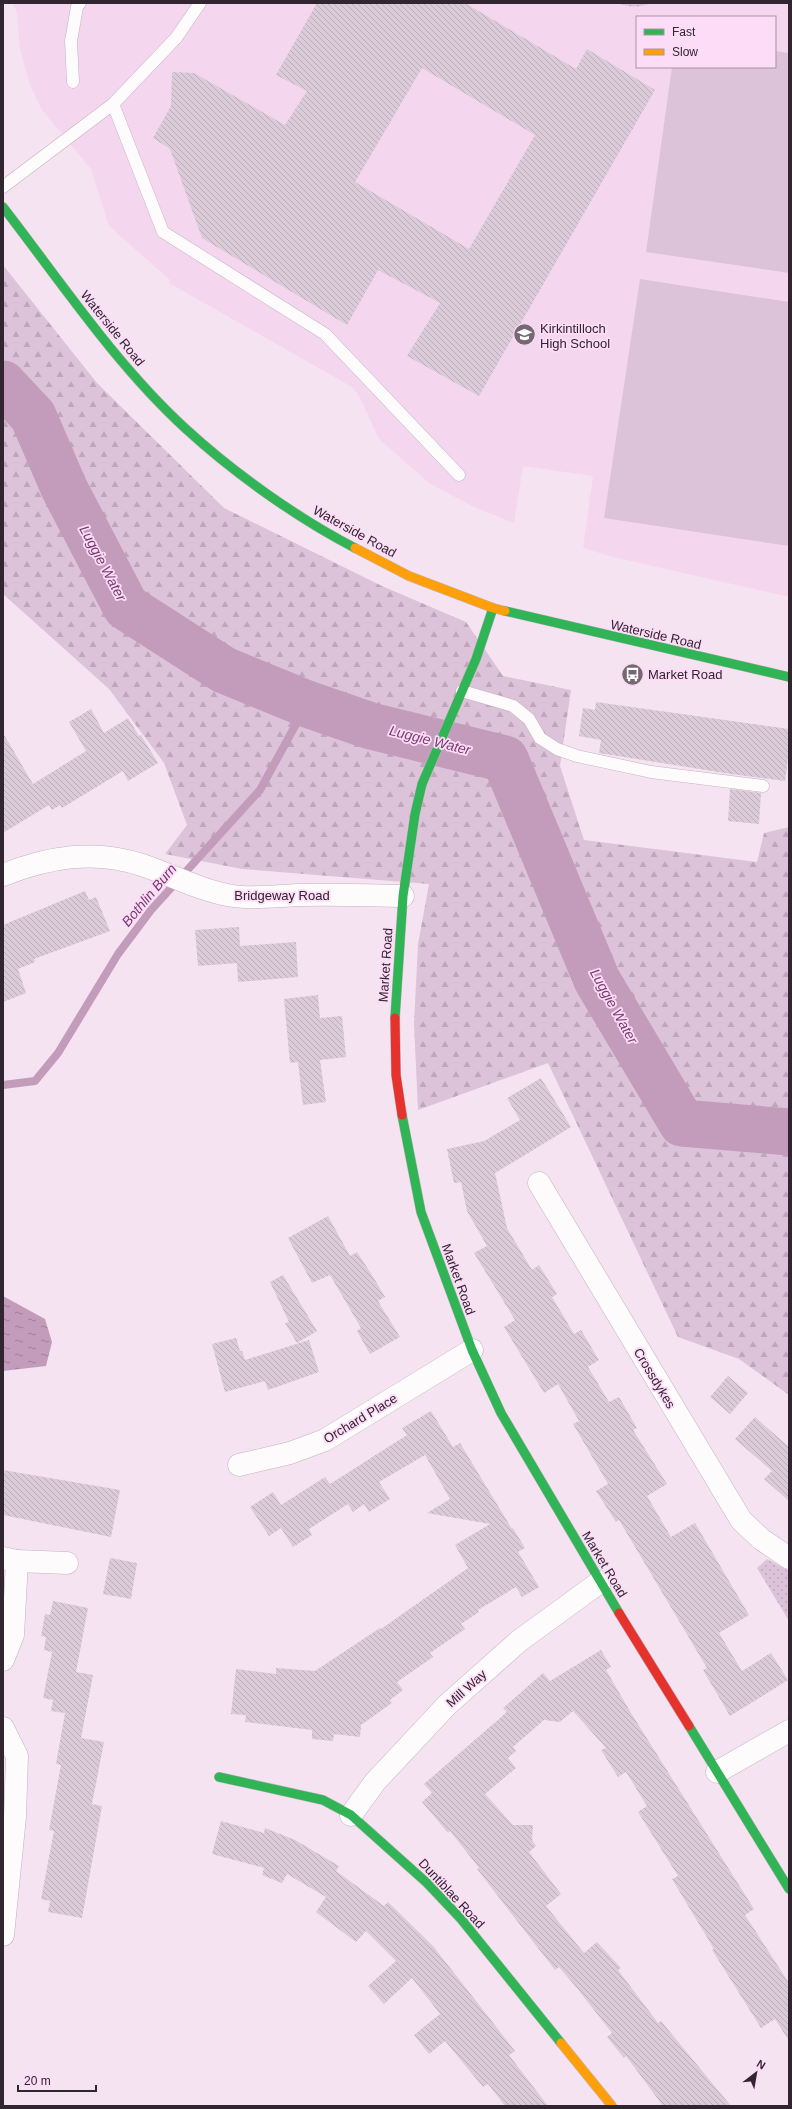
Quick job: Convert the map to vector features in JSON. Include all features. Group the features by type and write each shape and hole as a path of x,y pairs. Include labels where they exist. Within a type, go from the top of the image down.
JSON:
{"street":[{"name":"Waterside Road","path":"3,207 108,344 143,384 186,429 246,478 328,534 409,576 493,608 789,677"},
{"name":"Market Road","path":"493,608 482,642 422,784 415,814 403,896 394,1010 396,1075 406,1141 422,1212 444,1278 472,1350 501,1413 600,1582 789,1889"},
{"name":"Bridgeway Road","path":"3,875 38,862 76,857 110,857 141,865 212,892 235,897 323,895 403,896"},
{"name":"Crossdykes","path":"539,1183 741,1520 761,1539 789,1558"},
{"name":"Orchard Place","path":"239,1465 290,1453 325,1440 472,1350"},
{"path":"3,1660 13,1634 10,1559 67,1563"},
{"name":"Mill Way","path":"351,1815 375,1782 447,1705 519,1641 600,1582"},
{"path":"3,1728 17,1756 15,1817 3,1935"},
{"path":"717,1772 789,1731"},
{"name":"Duntiblae Road","path":"219,1777 323,1800 351,1815 428,1883 461,1919 612,2106"}],"lane":[{"path":"74,82 71,40 77,7 80,3"},
{"path":"3,187 113,104 176,38 200,3"},
{"path":"113,104 164,232 325,334 459,475"},
{"path":"462,691 513,706 528,719 540,738 557,749 577,756 651,772 763,786"}],"shaded area":[{"name":"Kirkintilloch High School","path":"13,3 789,3 789,597 613,557 583,548 593,476 523,466 514,523 472,506 429,483 379,439 359,396 352,387 169,283 170,280 109,226 91,169 42,110 30,85 20,49 17,13"}],"green space":[{"path":"617,3 651,3 643,6 634,6"},
{"path":"776,51 789,53 789,273 646,252 672,68 776,68"},
{"path":"3,265 97,383 224,508 382,586 466,622 503,676 571,690 560,766 584,840 757,862 764,833 789,827 789,1395 739,1359 678,1337 548,1063 418,1110 414,1024 418,944 429,884 242,869 165,854 187,825 164,763 109,689 3,594"},
{"path":"640,279 789,302 789,546 604,518"},
{"path":"767,1559 789,1571 789,1621 757,1568"}],"water":[{"path":"3,1296 45,1319 52,1342 46,1366 3,1371"}],"building":[{"path":"317,3 465,3 576,69 587,49 655,90 479,396 407,356 440,303 378,270 347,325 202,238 170,149 153,138 171,106 172,72 194,73 285,125 307,91 276,75","holes":["422,68 535,135 469,249 355,182"]},
{"path":"596,702 789,729 789,751 785,781 599,753 601,740 579,736 583,708 595,710"},
{"path":"91,709 104,733 128,718 139,736 141,735 158,763 128,781 123,771 62,808 60,805 52,810 49,805 3,833 3,733 33,784 86,751 69,722"},
{"path":"730,789 761,793 759,824 728,821"},
{"path":"85,891 89,900 96,897 110,931 34,959 35,962 18,969 26,993 3,1002 3,925"},
{"path":"239,927 240,946 296,942 298,977 238,982 237,963 198,966 195,930"},
{"path":"318,995 320,1018 342,1016 346,1057 320,1060 326,1102 303,1105 298,1062 290,1063 284,999"},
{"path":"541,1078 571,1127 495,1173 507,1228 532,1270 539,1265 557,1294 552,1297 574,1334 581,1330 599,1360 588,1367 609,1402 619,1397 637,1428 633,1430 667,1484 647,1496 671,1537 695,1523 749,1615 719,1633 742,1671 771,1653 788,1680 730,1716 703,1670 707,1668 619,1520 616,1522 596,1491 608,1484 573,1424 579,1421 558,1384 544,1393 504,1327 515,1320 474,1253 487,1246 467,1211 461,1182 454,1183 447,1149 484,1141 520,1120 507,1098"},
{"path":"328,1216 350,1256 357,1252 372,1275 385,1297 378,1301 400,1337 370,1354 357,1331 361,1328 330,1275 312,1283 288,1238"},
{"path":"283,1275 317,1331 297,1343 285,1323 289,1322 270,1282"},
{"path":"236,1338 240,1351 242,1351 245,1360 309,1340 319,1372 268,1390 265,1381 225,1392 212,1344"},
{"path":"728,1376 748,1393 730,1414 710,1397"},
{"path":"431,1411 453,1447 460,1443 512,1529 513,1528 525,1548 518,1552 539,1587 522,1597 516,1587 478,1610 479,1612 461,1624 465,1629 430,1653 433,1657 397,1682 403,1690 390,1700 392,1703 361,1725 360,1737 334,1734 333,1741 312,1739 312,1730 245,1722 246,1715 231,1714 236,1669 276,1674 276,1668 315,1671 380,1628 381,1629 468,1568 455,1545 490,1524 427,1513 450,1499 425,1455 379,1482 390,1499 369,1512 364,1504 353,1512 348,1504 309,1529 312,1535 293,1547 281,1528 269,1536 250,1507 273,1492 281,1505 325,1477 330,1484 407,1435 402,1428"},
{"path":"755,1417 789,1447 789,1501 764,1479 772,1471 735,1439"},
{"path":"3,1470 120,1490 111,1537 3,1515"},
{"path":"110,1558 137,1563 131,1599 103,1594"},
{"path":"53,1601 88,1608 76,1672 93,1675 81,1738 104,1742 92,1804 102,1806 82,1918 48,1912 50,1901 41,1899 54,1831 49,1830 61,1765 56,1764 65,1713 51,1711 53,1700 43,1698 52,1652 44,1650 46,1637 41,1636 45,1614 50,1615"},
{"path":"601,1650 611,1667 606,1670 631,1713 754,1909 745,1915 789,1983 789,2041 775,2019 761,2028 712,1950 714,1949 672,1879 678,1876 638,1812 647,1806 626,1772 618,1777 601,1750 606,1748 573,1711 560,1722 544,1720 513,1747 516,1751 508,1758 516,1768 485,1794 513,1825 533,1825 532,1840 536,1846 529,1852 561,1894 546,1906 584,1953 597,1942 621,1968 618,1970 658,2023 661,2021 731,2106 663,2106 626,2056 624,2058 607,2037 612,2033 576,1987 559,1967 555,1970 477,1869 479,1868 450,1831 448,1833 422,1802 432,1793 424,1784 507,1712 503,1708 543,1673 550,1681"},
{"path":"221,1821 264,1833 265,1828 295,1840 339,1866 336,1871 384,1906 388,1902 433,1946 455,1974 515,2051 509,2055 548,2106 505,2106 488,2084 483,2087 445,2041 429,2054 414,2035 440,2014 412,1978 384,2004 368,1986 396,1961 366,1931 356,1942 316,1912 326,1897 287,1874 282,1883 262,1875 264,1868 212,1854"}],"waterway":[{"name":"Luggie Water","path":"3,384 33,416 64,488 126,607 224,670 307,704 371,726 505,759 597,980 682,1123 789,1132"},
{"name":"Bothlin Burn","path":"3,1085 35,1081 58,1053 118,954 151,910 260,790 307,704"}],"traffic: fast":[{"path":"3,207 90,322 136,378 160,404 205,446 245,478 289,509 355,548"},
{"path":"395,1018 403,896 415,814 422,784 476,659 493,608"},
{"path":"505,611 789,677"},
{"path":"402,1115 421,1212 472,1350 501,1413 619,1613"},
{"path":"689,1726 789,1889"},
{"path":"219,1777 323,1800 351,1815 427,1883 461,1919 561,2043"}],"traffic: slow":[{"path":"355,548 409,576 493,608 505,611"},
{"path":"561,2043 612,2106"}],"traffic: jam":[{"path":"395,1018 396,1075 402,1115"},
{"path":"619,1613 689,1726"}],"place":[{"name":"Kirkintilloch High School","path":"525,335"},
{"name":"Market Road","path":"633,674"}]}
